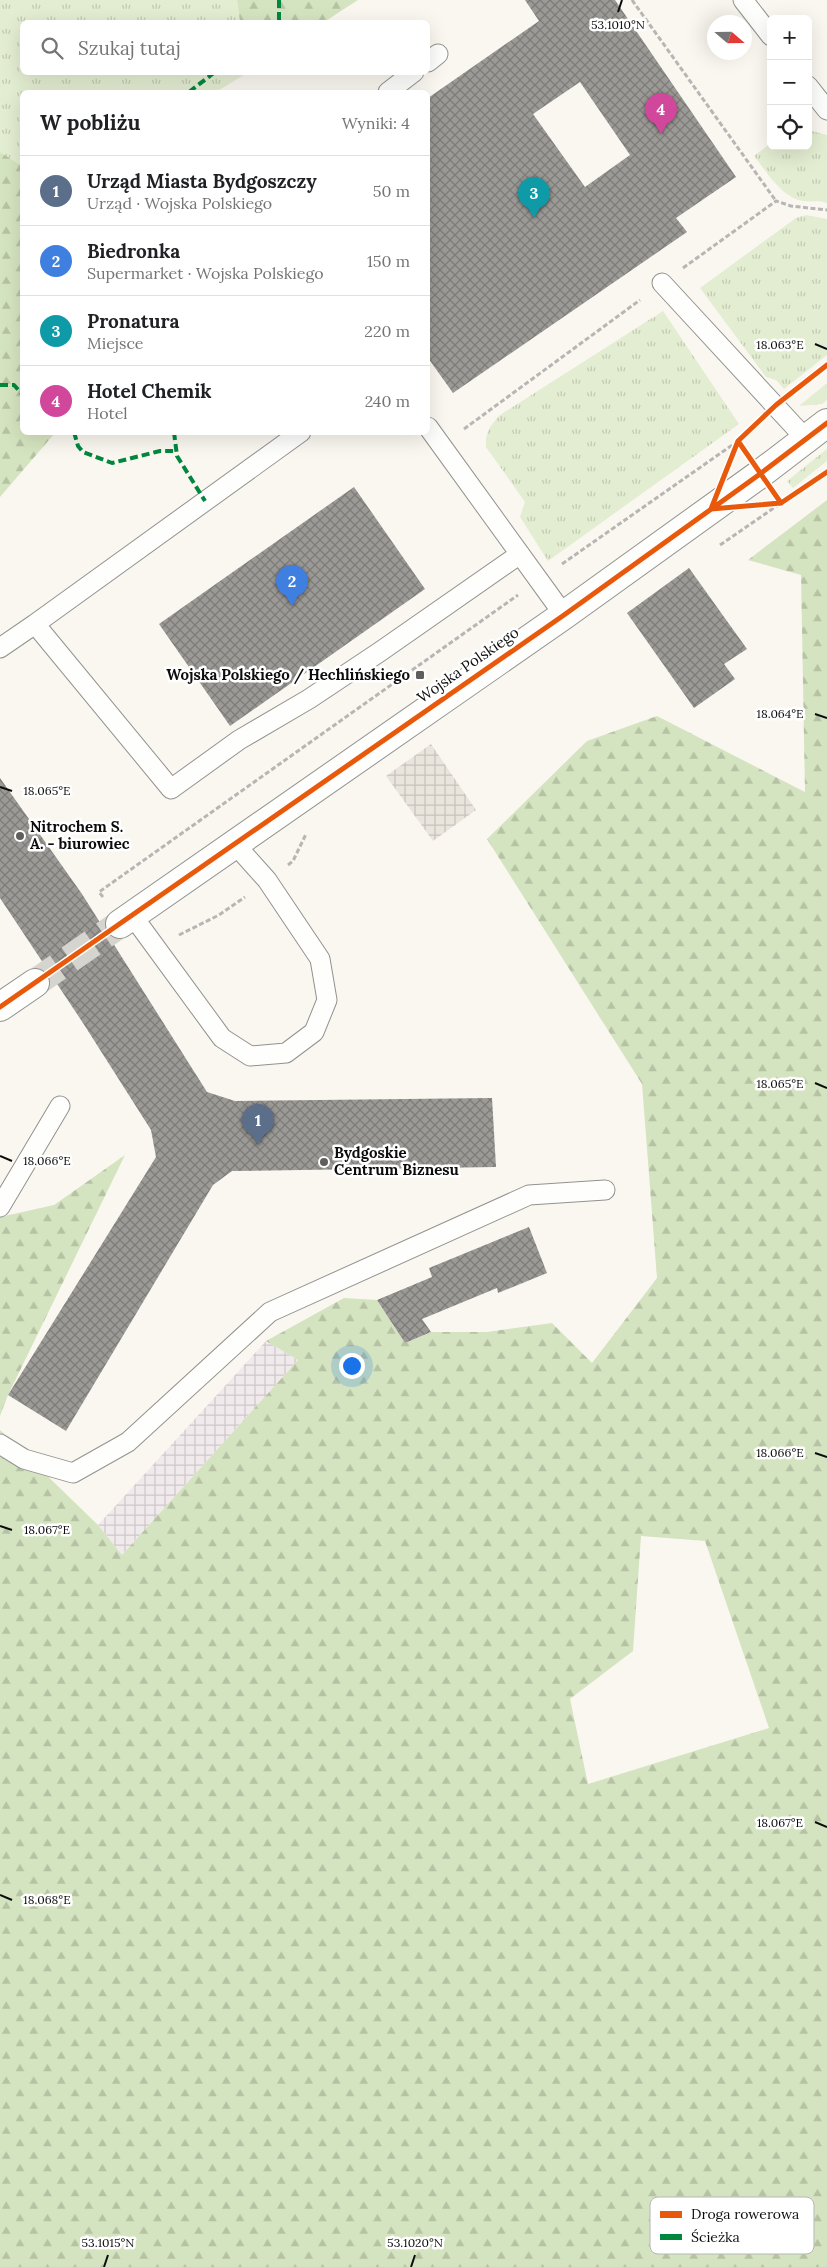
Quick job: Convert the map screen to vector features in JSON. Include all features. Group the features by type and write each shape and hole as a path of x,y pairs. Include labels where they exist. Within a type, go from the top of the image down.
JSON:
{"street":[{"name":"Wojska Polskiego","path":"126,919 233,842 564,615 760,474 816,431"},
{"path":"0,1007 35,983"}],"lane":[{"path":"743,0 767,31"},
{"path":"391,90 410,75"},
{"path":"812,91 827,110"},
{"path":"662,283 776,405 816,431"},
{"path":"430,430 564,615"},
{"path":"0,648 297,435"},
{"path":"35,624 171,789 239,740 309,699 381,651 520,554"},
{"path":"126,919 222,1038 250,1056 286,1053 314,1032 327,1000 320,959 267,880 233,842"},
{"path":"0,1207 60,1106"},
{"path":"0,1444 24,1459 73,1473 128,1442 270,1312 529,1195 605,1190"}],"path":[{"path":"632,0 776,200 791,206 827,210"},
{"path":"441,445 776,200"},
{"path":"735,450 738,441 776,405"},
{"path":"738,441 781,503"},
{"path":"764,504 781,503 789,498"}],"shaded area":[{"path":"431,744 476,810 433,841 386,776"},
{"path":"266,1341 298,1360 122,1555 98,1525"}],"green space":[{"path":"0,0 237,0 240,20 20,20 20,75 244,75 219,90 20,90 20,165 0,152"},
{"path":"237,0 358,0 327,20 240,20"},
{"path":"812,131 827,135 827,203 803,201 788,195 775,183 754,156 767,146 767,150 812,150"},
{"path":"0,152 20,165 20,435 53,435 0,497"},
{"path":"806,215 827,219 827,355 784,389 776,380 766,377 700,288 796,218"},
{"path":"663,311 739,424 548,561 520,517 525,502 486,447 486,437 489,430 500,415"},
{"path":"827,383 827,400 822,404 799,406"},
{"path":"827,449 827,461 793,488 787,481"},
{"path":"827,500 827,2267 0,2267 0,1430 98,1525 122,1555 298,1360 266,1341 344,1298 377,1300 405,1343 431,1332 487,1332 552,1323 592,1363 657,1278 642,1084 487,839 587,741 657,716 805,792 801,575 748,560","holes":["641,1536 705,1541 769,1728 588,1784 570,1699 633,1651"]},
{"path":"125,1155 8,1395 0,1416 0,1217 54,1205"}],"building":[{"path":"525,0 615,0 736,177 676,218 687,232 453,393 430,361 430,97 539,21","holes":["580,82 630,155 585,187 533,114"]},
{"path":"354,487 425,589 230,726 159,624"},
{"path":"689,568 747,649 724,664 735,679 694,708 627,613"},
{"name":"Bydgoskie Centrum Biznesu","path":"0,778 82,894 207,1092 235,1101 492,1098 496,1167 232,1171 213,1185 66,1431 8,1395 156,1157 151,1130 0,898"},
{"path":"529,1227 547,1273 498,1293 497,1288 422,1319 431,1332 405,1343 377,1300 432,1277 429,1268"}],"tunnel":[{"path":"35,983 120,924"}],"marked path":[{"path":"279,0 279,20"},
{"path":"192,90 211,75"},
{"path":"0,385 14,385 20,392"},
{"path":"75,435 78,446 83,452 112,463 160,451 176,451"},
{"path":"174,435 177,456 205,501"}],"cycle path":[{"path":"827,365 776,405 738,441 781,503 827,472"},
{"path":"0,1007 564,615 760,474 827,423"},
{"path":"738,441 711,509 781,503"}],"place":[{"name":"Hotel Chemik","path":"661,134"},
{"name":"Pronatura","path":"534,218"},
{"name":"Biedronka","path":"292,606"},
{"name":"Wojska Polskiego / Hechlińskiego","path":"420,675"},
{"name":"Nitrochem S. A. - biurowiec","path":"20,836"},
{"name":"Urząd Miasta Bydgoszczy","path":"258,1145"},
{"name":"Bydgoskie Centrum Biznesu","path":"324,1162"}]}
